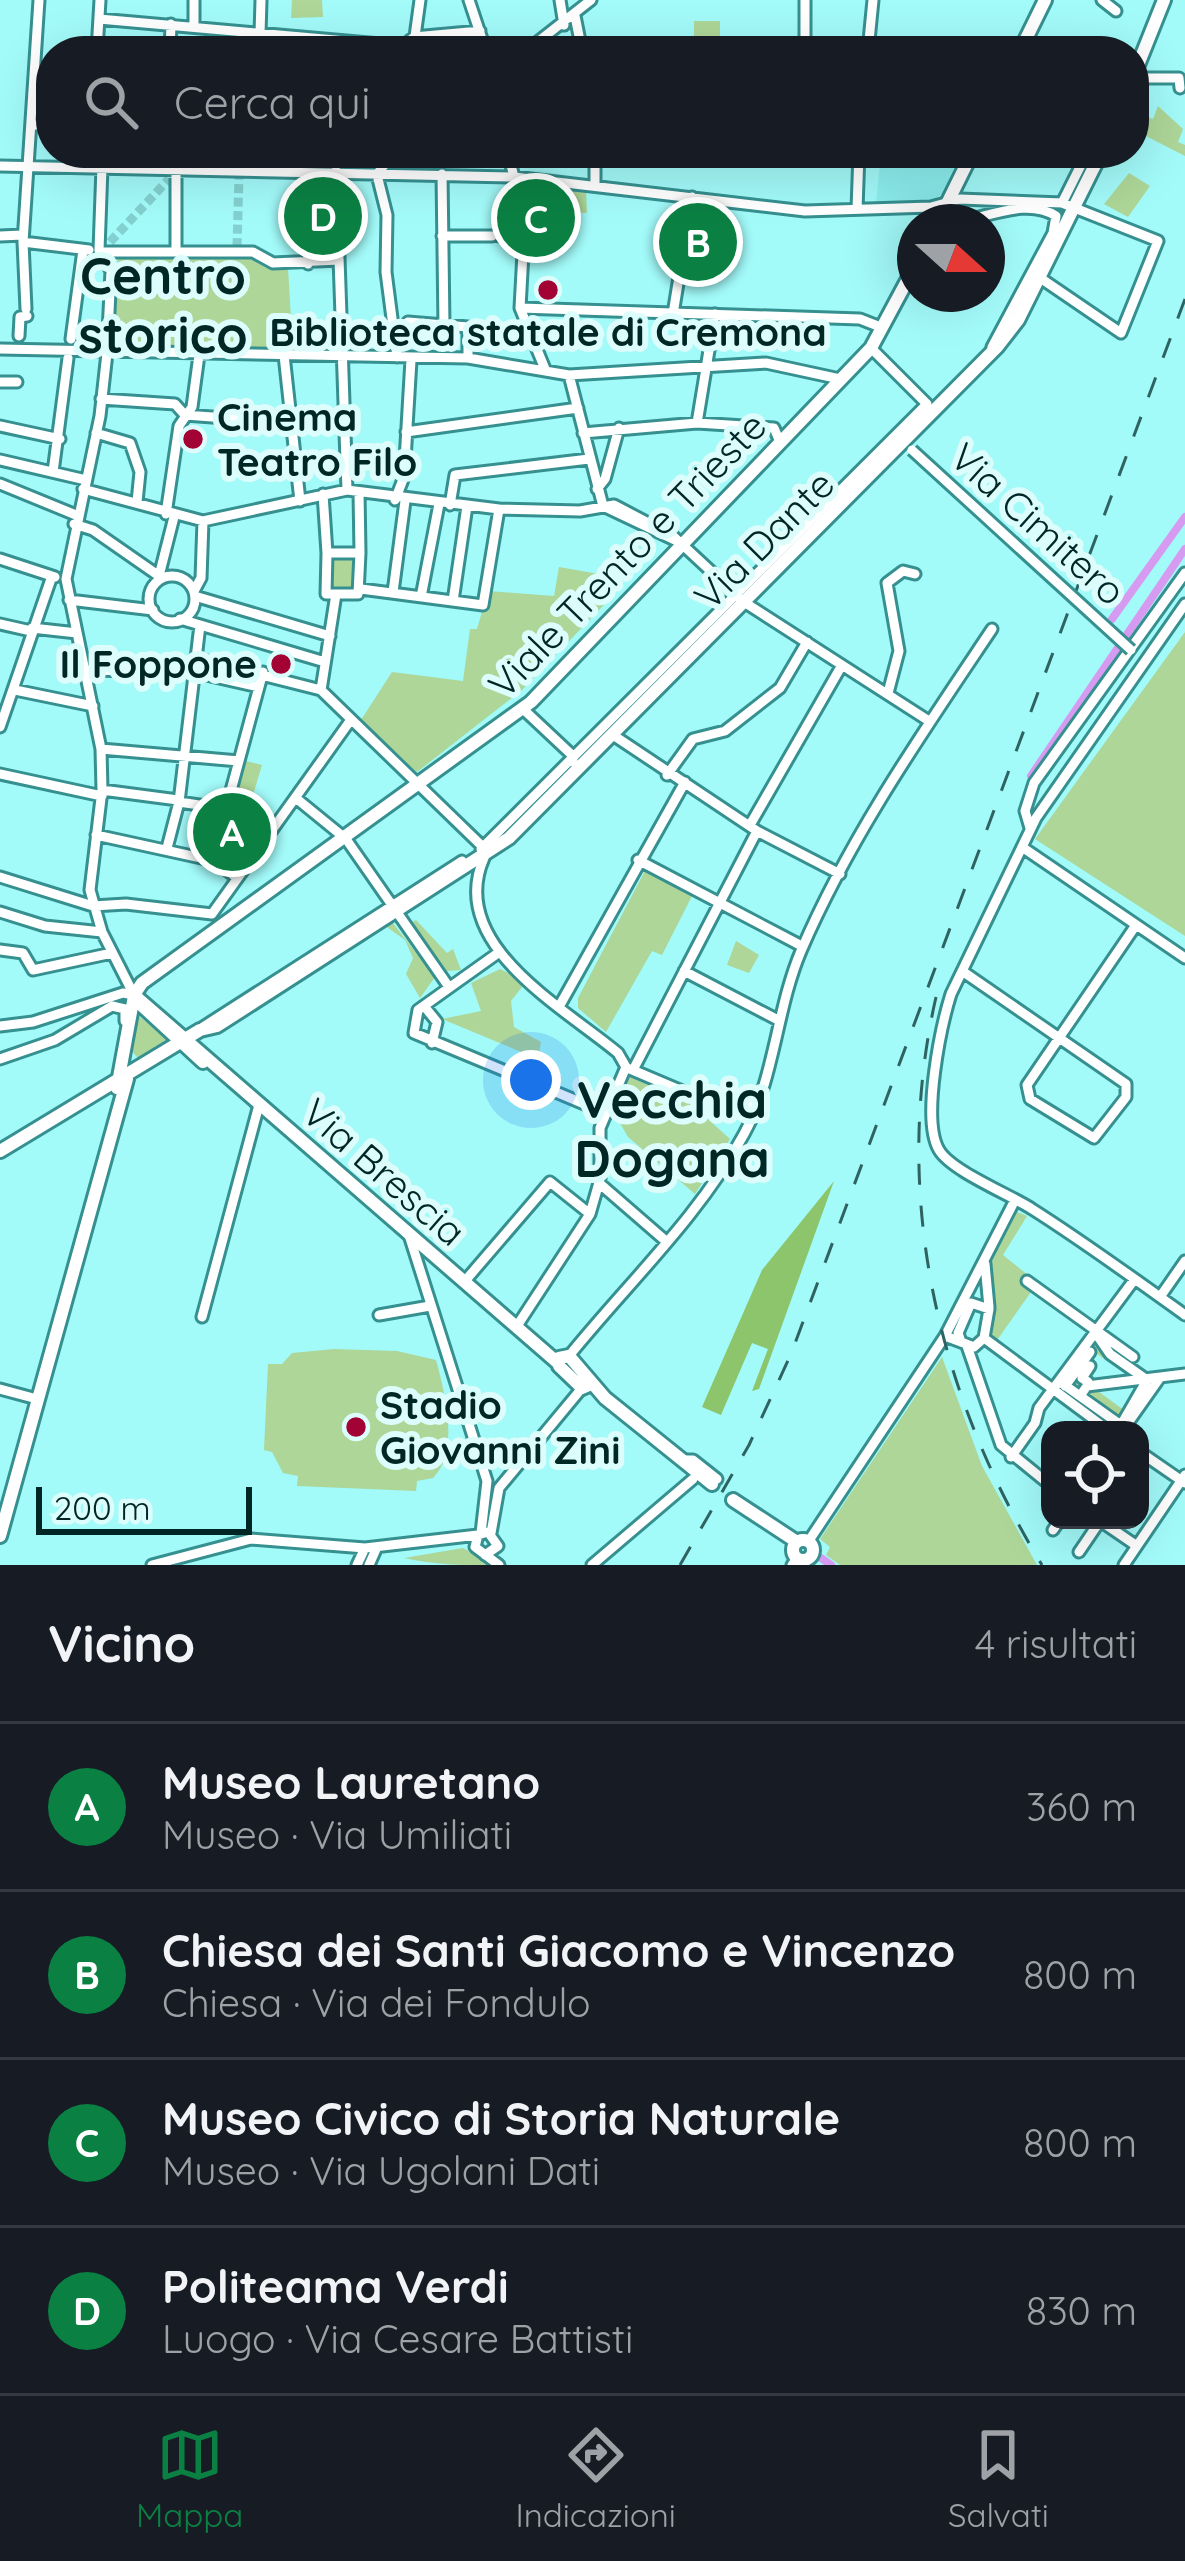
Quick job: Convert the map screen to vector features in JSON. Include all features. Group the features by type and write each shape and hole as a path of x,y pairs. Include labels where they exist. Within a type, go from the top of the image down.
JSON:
{"main road":[{"path":"1027,36 1045,0"},
{"path":"1149,36 1160,5"},
{"path":"947,204 965,168"},
{"name":"Via Dante","path":"121,1077 200,1030 217,1027 341,948 484,853 555,794 741,599 990,354 1018,320 1069,205 1092,168"},
{"name":"Viale Trento e Trieste","path":"134,995 142,983 527,706 871,348 897,301"},
{"path":"0,1537 4,1503 117,1103 134,995"},
{"path":"134,995 195,1056 224,1075"},
{"name":"Via Brescia","path":"183,1041 517,1326 563,1358"},
{"path":"125,1046 132,1060 153,1059"},
{"path":"49,1119 121,1077"},
{"path":"0,1151 121,1077"},
{"path":"86,1100 117,1103"},
{"path":"563,1358 586,1387 679,1460 715,1482"},
{"path":"734,1501 802,1542 812,1553 801,1562"}],"street":[{"path":"37,36 39,0"},
{"path":"97,36 100,0"},
{"path":"194,0 194,27"},
{"path":"260,34 261,0"},
{"path":"414,36 419,0"},
{"path":"469,0 481,36"},
{"path":"560,0 564,26"},
{"path":"550,36 591,0"},
{"path":"805,0 805,36"},
{"path":"869,36 873,0"},
{"path":"1102,0 1116,10"},
{"path":"575,16 579,36"},
{"path":"98,19 298,36"},
{"path":"171,24 171,36"},
{"path":"433,36 480,31"},
{"path":"19,343 20,317 27,312 23,238 36,53"},
{"path":"1149,77 1179,79 1180,88"},
{"path":"0,166 36,166"},
{"path":"98,168 100,251 111,271 107,352 88,487 75,520 66,579 101,748 102,793 89,890 102,932 134,995"},
{"path":"109,168 173,174 307,176 335,171 514,177 805,211 897,208"},
{"path":"172,168 176,252"},
{"path":"323,494 326,594 358,594 360,553 335,168"},
{"path":"383,168 378,174 387,215 386,272 397,357"},
{"path":"512,168 514,177"},
{"path":"595,168 595,185"},
{"path":"857,209 858,168"},
{"path":"1069,205 1080,168"},
{"path":"442,174 444,326"},
{"path":"307,176 308,264"},
{"path":"527,178 508,237 520,308 545,369"},
{"path":"673,314 692,197"},
{"path":"928,204 950,200 1069,205 1158,242 1121,333 1036,275"},
{"name":"Via Dante","path":"1005,210 1048,210 1056,215 1058,224 1036,275"},
{"path":"0,236 83,250 237,249 273,263 340,260"},
{"path":"442,236 508,237"},
{"path":"100,251 110,242"},
{"path":"53,472 83,250"},
{"path":"520,308 860,319 883,328"},
{"path":"697,423 715,314"},
{"path":"408,322 468,327 468,358"},
{"path":"0,349 19,343 107,352 468,358 568,375 766,363 840,379"},
{"path":"871,348 928,411"},
{"path":"154,610 147,594 161,575 199,355"},
{"path":"284,355 300,501"},
{"path":"393,592 412,360"},
{"path":"568,375 603,506"},
{"path":"0,382 17,382"},
{"path":"101,399 175,404 185,415 293,424"},
{"path":"406,432 578,408"},
{"path":"583,433 697,423 774,428 780,442"},
{"path":"0,426 60,439"},
{"path":"596,490 605,479 620,428"},
{"path":"96,433 120,438 139,459 137,502"},
{"name":"Via Cimitero","path":"904,442 1131,650"},
{"path":"422,596 455,475 589,459"},
{"path":"0,460 53,472 170,515 203,521 353,491 400,501 499,509 614,505 648,518 741,599 929,721"},
{"path":"0,484 93,530 161,575 184,582 196,594 330,636"},
{"path":"453,601 467,506"},
{"path":"361,590 483,605 499,509"},
{"path":"180,619 194,613 203,521"},
{"path":"327,553 360,553"},
{"path":"0,559 66,579"},
{"path":"888,693 898,651 887,583 903,571 915,574"},
{"name":"Via Cimitero","path":"1030,829 1025,812 1034,783 1185,574"},
{"path":"0,727 52,576"},
{"path":"321,690 336,594"},
{"path":"69,600 154,610 326,662"},
{"name":"Via Cimitero","path":"1185,604 1030,829 951,994 942,1023 935,1138 946,1158 1185,1315"},
{"path":"0,624 77,633"},
{"path":"167,848 179,801 200,625"},
{"path":"563,1358 702,1200 757,1104 800,953 840,874 929,721 992,628"},
{"path":"667,775 693,739 725,731 780,688 806,642"},
{"path":"195,658 321,690 484,853 476,897 498,953 619,1053 630,1069 688,1094 757,1104"},
{"path":"517,1326 590,1214 599,1183 598,1135 606,1113 842,665"},
{"path":"86,670 194,672 259,687"},
{"path":"0,774 102,793 226,808 263,672"},
{"name":"Via Dante","path":"484,853 668,673"},
{"path":"15,690 93,706"},
{"path":"527,706 582,753"},
{"path":"527,706 573,756 573,762"},
{"name":"Via Dante","path":"626,711 641,707"},
{"path":"212,914 350,721"},
{"path":"613,735 753,828 840,874"},
{"path":"101,748 184,752 239,761"},
{"path":"555,794 559,776"},
{"path":"560,1005 686,782"},
{"path":"297,799 346,839 391,911 449,987"},
{"path":"96,835 215,862 237,878"},
{"path":"1022,847 1185,958"},
{"path":"638,860 798,944"},
{"path":"0,877 93,906 126,904 212,914"},
{"path":"0,911 45,926 102,932"},
{"name":"Via Dante","path":"200,1030 348,933 391,911"},
{"path":"212,914 220,928"},
{"path":"965,973 1060,1038 1126,1084 1126,1097 1100,1136 1087,1137 1028,1094 1027,1085 1060,1038 1136,925"},
{"path":"341,948 348,933"},
{"path":"0,950 23,952 34,970 112,953"},
{"path":"498,953 424,1006 415,1015 412,1029 432,1043 606,1113"},
{"path":"684,971 778,1020"},
{"path":"0,1060 55,1040 123,993 134,995"},
{"path":"0,1026 122,1006 130,1030"},
{"path":"424,1006 437,1022 432,1043"},
{"path":"153,1059 195,1056"},
{"path":"202,1317 260,1105"},
{"path":"465,1281 550,1181 590,1214"},
{"path":"599,1183 667,1242"},
{"path":"802,1542 945,1336 1016,1200"},
{"path":"410,1235 487,1481 481,1553"},
{"path":"414,1257 429,1251"},
{"path":"986,1259 965,1308 967,1345 985,1404 1011,1457 1041,1479"},
{"path":"984,1338 989,1309 986,1259"},
{"path":"1160,1297 1185,1261"},
{"path":"1069,1392 1098,1331 1134,1280"},
{"path":"1027,1281 1098,1331 1124,1360"},
{"path":"965,1308 978,1302 989,1309"},
{"path":"379,1315 430,1306"},
{"path":"945,1336 994,1349"},
{"path":"967,1345 984,1338"},
{"path":"984,1338 994,1349 1115,1421"},
{"path":"1069,1392 1090,1385 1082,1378 1100,1338 1153,1383"},
{"path":"1011,1457 1069,1392 1093,1356"},
{"path":"1069,1392 1185,1375"},
{"path":"1127,1421 1153,1383"},
{"path":"483,1534 496,1494 586,1387"},
{"path":"0,1389 37,1399"},
{"path":"1069,1392 1099,1421"},
{"path":"1105,1414 1113,1402"},
{"path":"1124,1565 1184,1479 1149,1458"},
{"path":"487,1481 522,1461"},
{"path":"592,1565 693,1479"},
{"path":"1078,1552 1094,1529"},
{"path":"1113,1529 1137,1546"},
{"path":"156,1564 254,1538 371,1548 483,1534 498,1546 501,1565"},
{"path":"421,1543 481,1553 501,1565"},
{"path":"481,1553 498,1546"},
{"path":"357,1565 371,1548"},
{"path":"369,1565 371,1548"}],"shaded area":[{"path":"880,168 954,168 943,193 929,204 876,204"}],"green space":[{"path":"292,0 322,0 323,17 291,18"},
{"path":"694,21 720,21 720,36 694,36"},
{"path":"1158,106 1183,129 1178,142 1185,145 1185,156 1149,138 1149,118 1153,119"},
{"path":"1129,173 1150,186 1128,217 1104,204"},
{"path":"551,186 586,190 587,213 550,211"},
{"path":"118,256 252,256 266,268 288,268 293,353 110,349"},
{"path":"330,557 358,557 358,589 330,589"},
{"path":"559,567 616,577 624,584 522,690 417,772 359,723 392,672 463,681 470,629 477,629 488,591 554,596"},
{"path":"1185,632 1185,936 1035,839"},
{"path":"242,760 262,765 253,795 234,790"},
{"path":"647,867 694,892 662,955 652,951 606,1032 578,1008 578,998"},
{"path":"416,920 447,953 453,949 461,970 447,971 410,923"},
{"path":"392,922 435,977 420,998 406,974 413,958 405,940 384,925"},
{"path":"736,941 759,955 749,973 727,965"},
{"path":"500,969 526,982 511,1001 514,1027 541,1042 538,1059 442,1019 481,1011 471,983"},
{"path":"139,1016 168,1040 138,1058 129,1048"},
{"path":"630,1077 690,1103 730,1139 695,1194 628,1137 613,1111"},
{"path":"834,1181 759,1389 752,1391 768,1349 752,1343 721,1415 702,1407 762,1270"},
{"path":"1017,1212 1027,1216 1003,1255 1029,1276 1023,1286 1031,1292 995,1343 990,1334 992,1261"},
{"path":"1096,1337 1153,1378 1121,1421 1104,1421 1059,1389","holes":["1097,1354 1136,1381 1146,1381 1125,1411 1087,1383 1096,1370 1090,1365"]},
{"name":"Stadio Giovanni Zini","path":"397,1351 436,1360 448,1422 446,1453 433,1478 417,1481 416,1491 297,1486 298,1476 283,1473 272,1452 264,1450 268,1364 282,1364 292,1353"},
{"path":"942,1357 982,1466 1037,1565 840,1565 826,1555 830,1547 820,1539"},
{"path":"463,1548 495,1565 404,1558"}],"waterway":[{"path":"1112,619 1185,517"},
{"path":"1031,776 1185,549"},
{"path":"821,1558 831,1565"}],"tunnel":[{"path":"237,247 239,176"},
{"path":"110,242 169,179"}],"railway":[{"path":"680,1565 749,1445 791,1354 1185,299"},
{"path":"936,997 923,1071 919,1145 922,1218 933,1291 950,1362 975,1432 1042,1565"}],"place":[{"name":"Politeama Verdi","path":"323,216"},
{"name":"Museo Civico di Storia Naturale","path":"536,218"},
{"name":"Chiesa dei Santi Giacomo e Vincenzo","path":"698,242"},
{"name":"Biblioteca statale di Cremona","path":"548,290"},
{"name":"Cinema Teatro Filo","path":"193,439"},
{"name":"Il Foppone","path":"281,664"},
{"name":"Museo Lauretano","path":"232,832"},
{"name":"Stadio Giovanni Zini","path":"356,1427"}],"district":[{"name":"Centro storico","path":"163,305"},
{"name":"Vecchia Dogana","path":"672,1129"}]}
